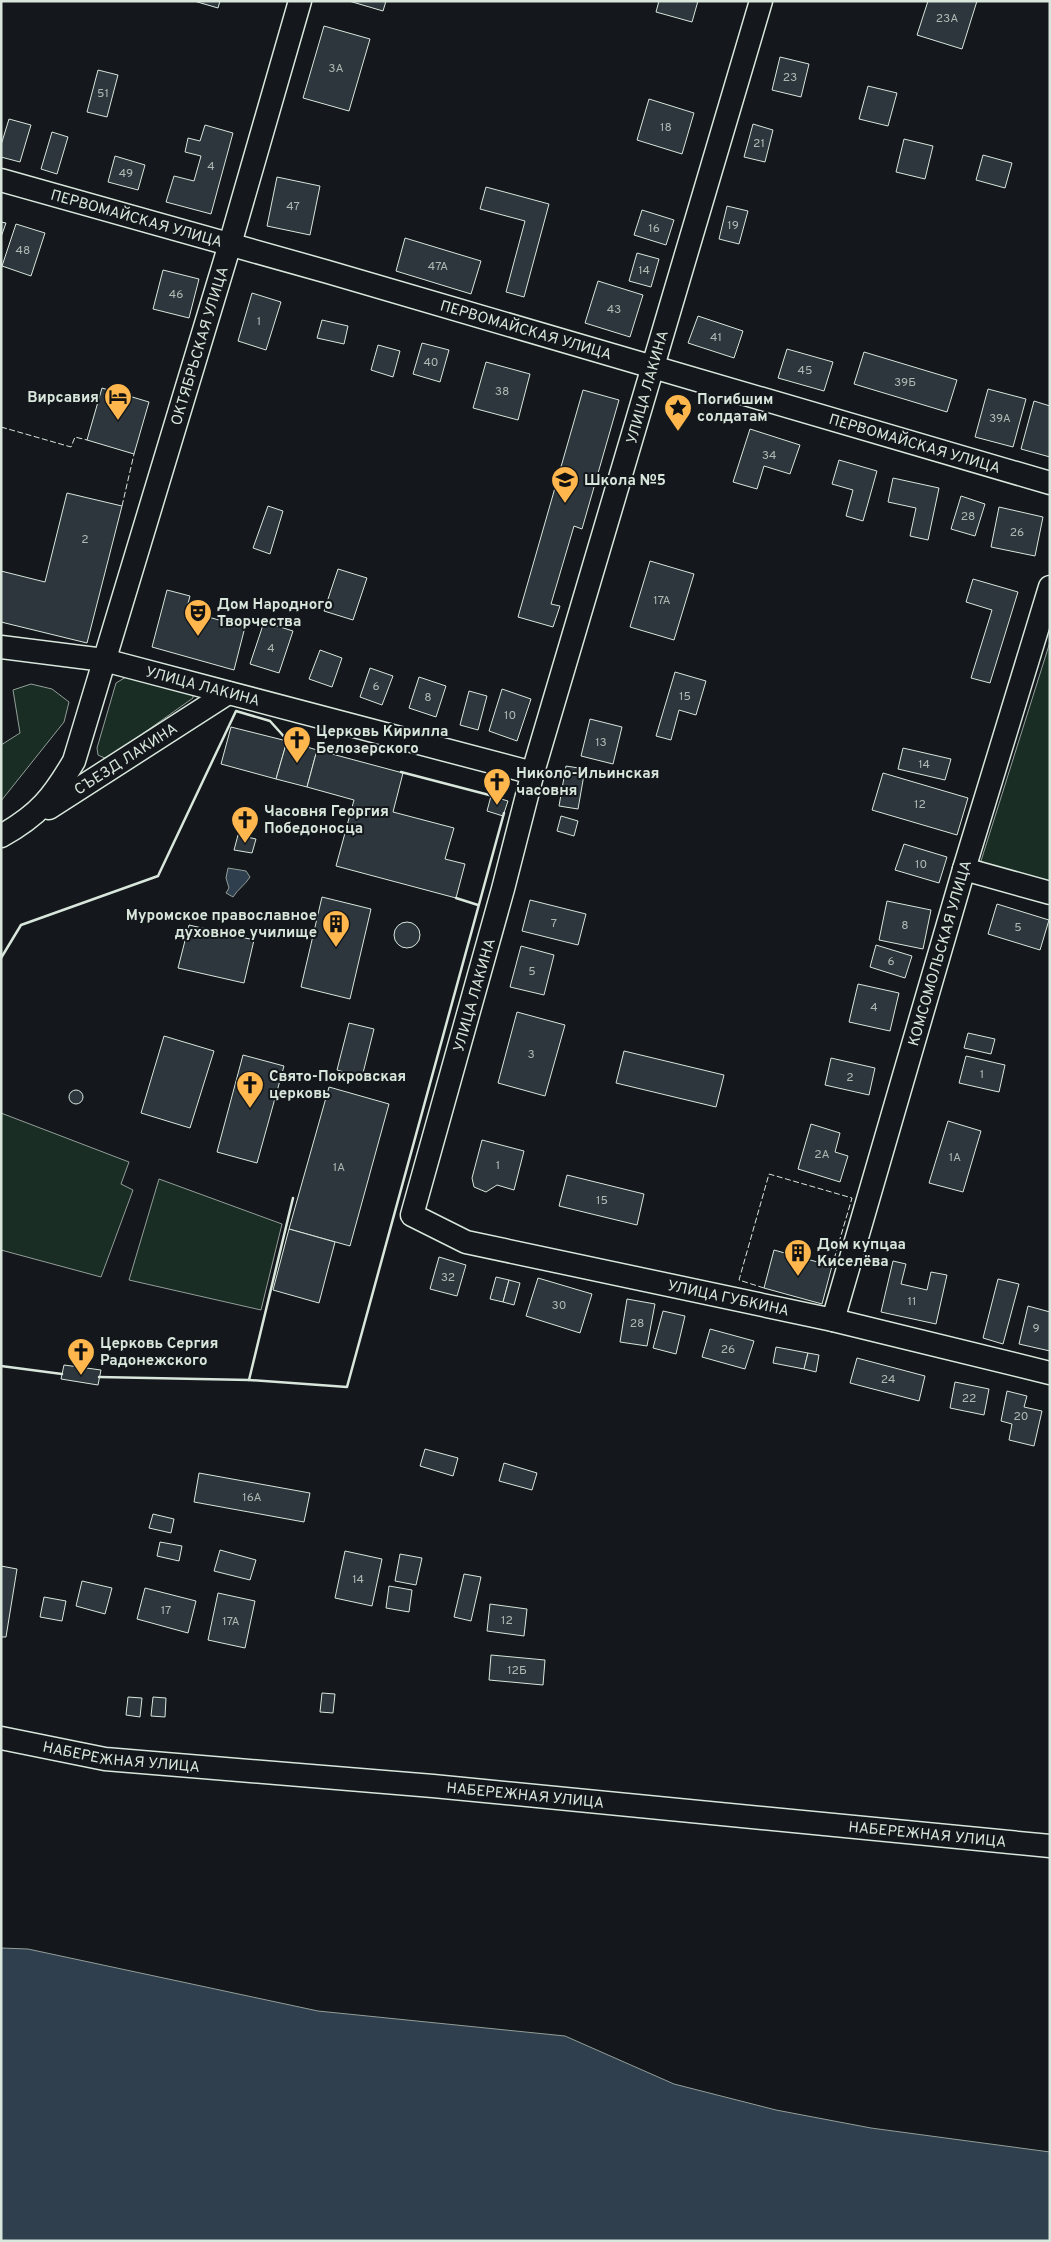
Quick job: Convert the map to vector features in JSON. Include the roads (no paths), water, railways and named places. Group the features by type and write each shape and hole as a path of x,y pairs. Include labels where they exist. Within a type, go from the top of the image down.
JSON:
{"street":[{"name":"ОКТЯБРЬСКАЯ УЛИЦА","path":"104,660 230,244 300,1"},
{"name":"УЛИЦА ЛАКИНА","path":"412,1216 533,773 761,1"},
{"name":"ПЕРВОМАЙСКАЯ УЛИЦА","path":"1,180 230,244 1050,483"},
{"name":"КОМСОМОЛЬСКАЯ УЛИЦА","path":"833,1320 964,868 1050,587"},
{"name":"УЛИЦА ЛАКИНА","path":"1,647 104,660 533,773"},
{"name":"СЪЕЗД ЛАКИНА","path":"23,824 54,794 74,761 104,660"},
{"name":"СЪЕЗД ЛАКИНА","path":"1,836 228,694"},
{"path":"964,868 1050,893"},
{"name":"УЛИЦА ГУБКИНА","path":"412,1216 466,1242 833,1320 1050,1372"},
{"name":"НАБЕРЕЖНАЯ УЛИЦА","path":"1,1738 105,1760 432,1786 1050,1846"}],"water":[{"path":"228,868 246,871 250,877 233,897 226,893 229,888 226,878"},
{"path":"1,1948 28,1949 318,2011 565,2036 674,2084 776,2110 871,2128 1050,2152 1050,2241 1,2241"}],"place":[{"name":"Вирсавия","path":"118,421"},
{"name":"Погибшим солдатам","path":"678,432"},
{"name":"Школа №5","path":"565,504"},
{"name":"Дом Народного Творчества","path":"198,637"},
{"name":"Церковь Кирилла Белозерского","path":"297,764"},
{"name":"Николо-Ильинская часовня","path":"497,806"},
{"name":"Часовня Георгия Победоносца","path":"245,844"},
{"name":"Муромское православное духовное училище","path":"336,948"},
{"name":"Свято-Покровская церковь","path":"250,1109"},
{"name":"Дом купцаа Киселёва","path":"798,1277"},
{"name":"Церковь Сергия Радонежского","path":"81,1376"}]}
